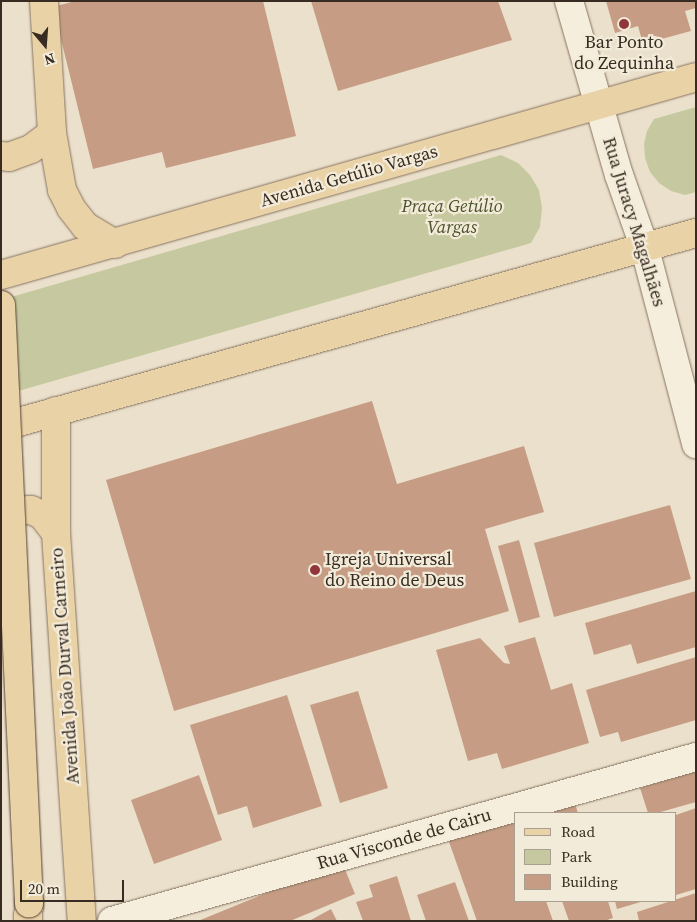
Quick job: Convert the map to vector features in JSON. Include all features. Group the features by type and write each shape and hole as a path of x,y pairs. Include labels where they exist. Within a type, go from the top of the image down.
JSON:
{"main road":[{"path":"44,1 52,133 62,190 71,208 85,226 115,244"},
{"name":"Avenida Getúlio Vargas","path":"1,275 696,77"},
{"path":"1,156 9,157 31,149 52,133"},
{"path":"1,427 645,249 696,233"},
{"path":"1,305 29,915"},
{"name":"Avenida João Durval Carneiro","path":"56,411 56,533 82,921"},
{"path":"1,511 31,510 42,515 56,533"}],"street":[{"name":"Rua Juracy Magalhães","path":"569,1 598,104 645,249 696,444"},
{"name":"Rua Visconde de Cairu","path":"123,920 696,757"}],"green space":[{"path":"696,107 696,192 685,195 671,191 659,183 650,172 645,158 644,144 647,131 654,119"},
{"name":"Praça Getúlio Vargas","path":"501,155 518,163 530,175 539,190 542,208 540,227 531,243 1,396 1,300"}],"building":[{"path":"75,1 263,1 296,136 166,168 162,152 93,169 53,7"},
{"path":"311,1 498,1 512,40 338,91"},
{"path":"606,1 696,1 696,8 685,11 691,31 643,44 638,26 615,33"},
{"name":"Igreja Universal do Reino de Deus","path":"372,401 397,484 524,446 544,512 485,529 509,611 174,711 106,480"},
{"path":"670,505 691,579 554,617 534,543"},
{"path":"519,540 540,617 519,623 498,546"},
{"path":"696,591 696,647 637,664 631,644 594,655 585,623"},
{"path":"535,637 551,690 572,683 589,743 502,769 497,753 468,761 436,650 480,638 504,663 510,664 504,646"},
{"path":"696,657 696,720 621,742 618,732 600,737 586,690"},
{"path":"358,691 388,788 340,803 310,705"},
{"path":"287,695 322,806 253,828 247,806 218,815 190,725"},
{"path":"696,771 696,802 661,812 648,812 640,788"},
{"path":"199,775 222,840 154,864 131,800"},
{"path":"574,801 578,812 544,812"},
{"path":"696,808 696,889 677,895 677,815"},
{"path":"514,816 514,902 546,902 553,921 477,921 448,839"},
{"path":"342,862 355,894 290,921 198,921"},
{"path":"397,876 411,921 363,921 356,902 373,897 369,885"},
{"path":"455,882 469,921 426,921 417,895"},
{"path":"696,893 696,921 639,921 637,912 668,902 677,902 677,899"},
{"path":"562,902 608,902 613,918 604,921 569,921"},
{"path":"615,902 641,902 617,909"},
{"path":"331,909 337,921 309,921"}],"place":[{"name":"Bar Ponto do Zequinha","path":"624,24"},
{"name":"Igreja Universal do Reino de Deus","path":"315,570"}]}
